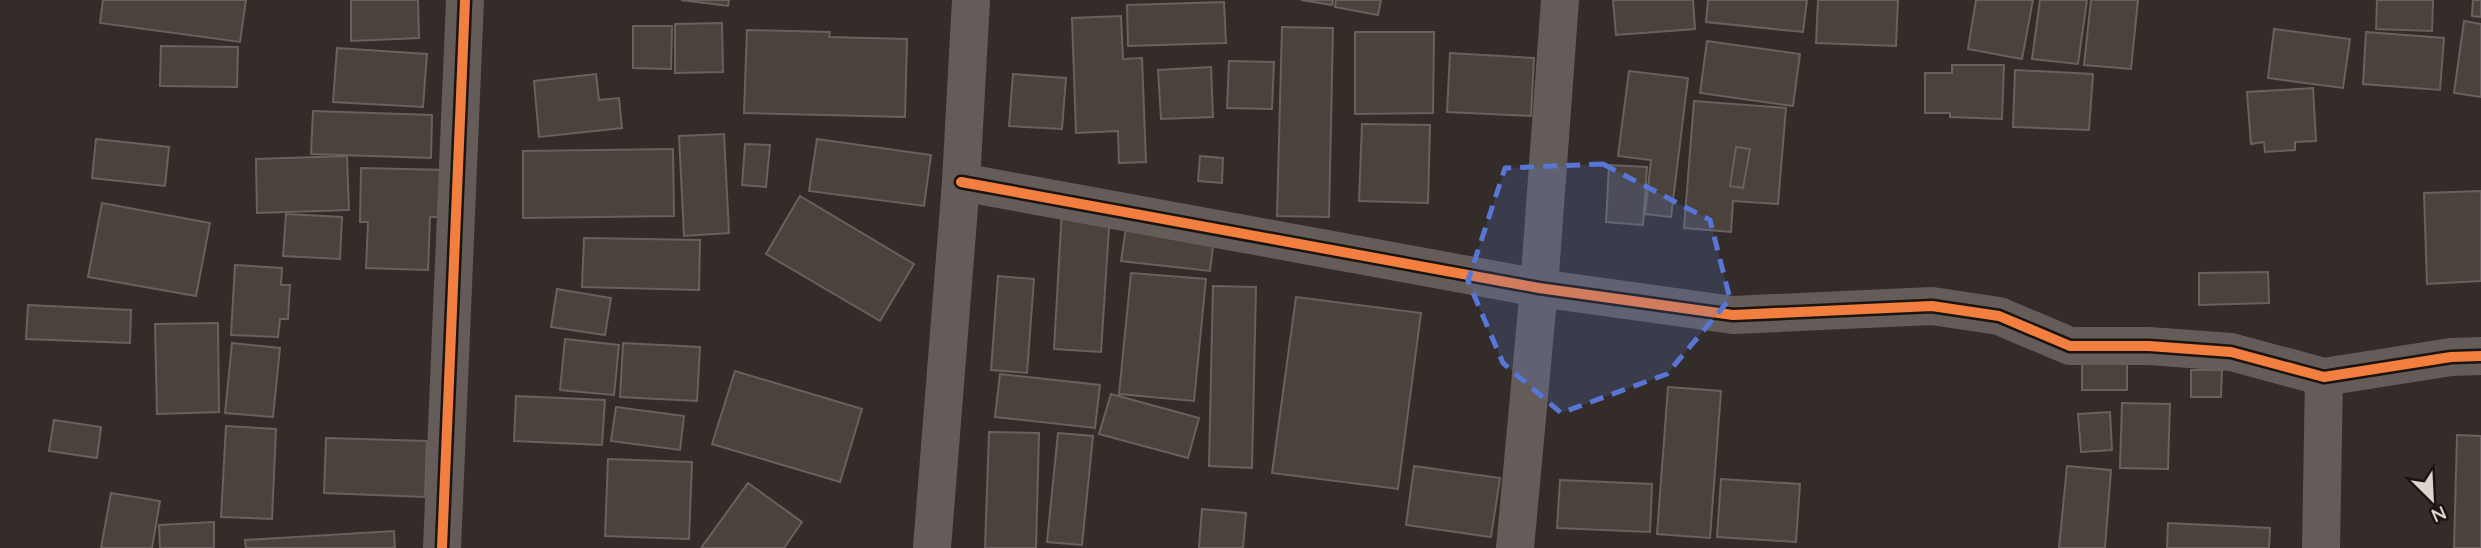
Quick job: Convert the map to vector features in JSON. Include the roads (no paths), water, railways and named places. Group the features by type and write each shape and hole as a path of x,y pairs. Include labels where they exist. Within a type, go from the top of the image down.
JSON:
{"street":[{"path":"442,548 465,0"},
{"path":"932,548 961,182 971,0"},
{"path":"1515,548 1539,288 1560,0"},
{"path":"961,182 1539,288 1733,315 1932,306 1999,316 2070,346 2149,346 2231,352 2323,377 2451,357 2481,356"},
{"path":"2321,548 2323,377"}]}
